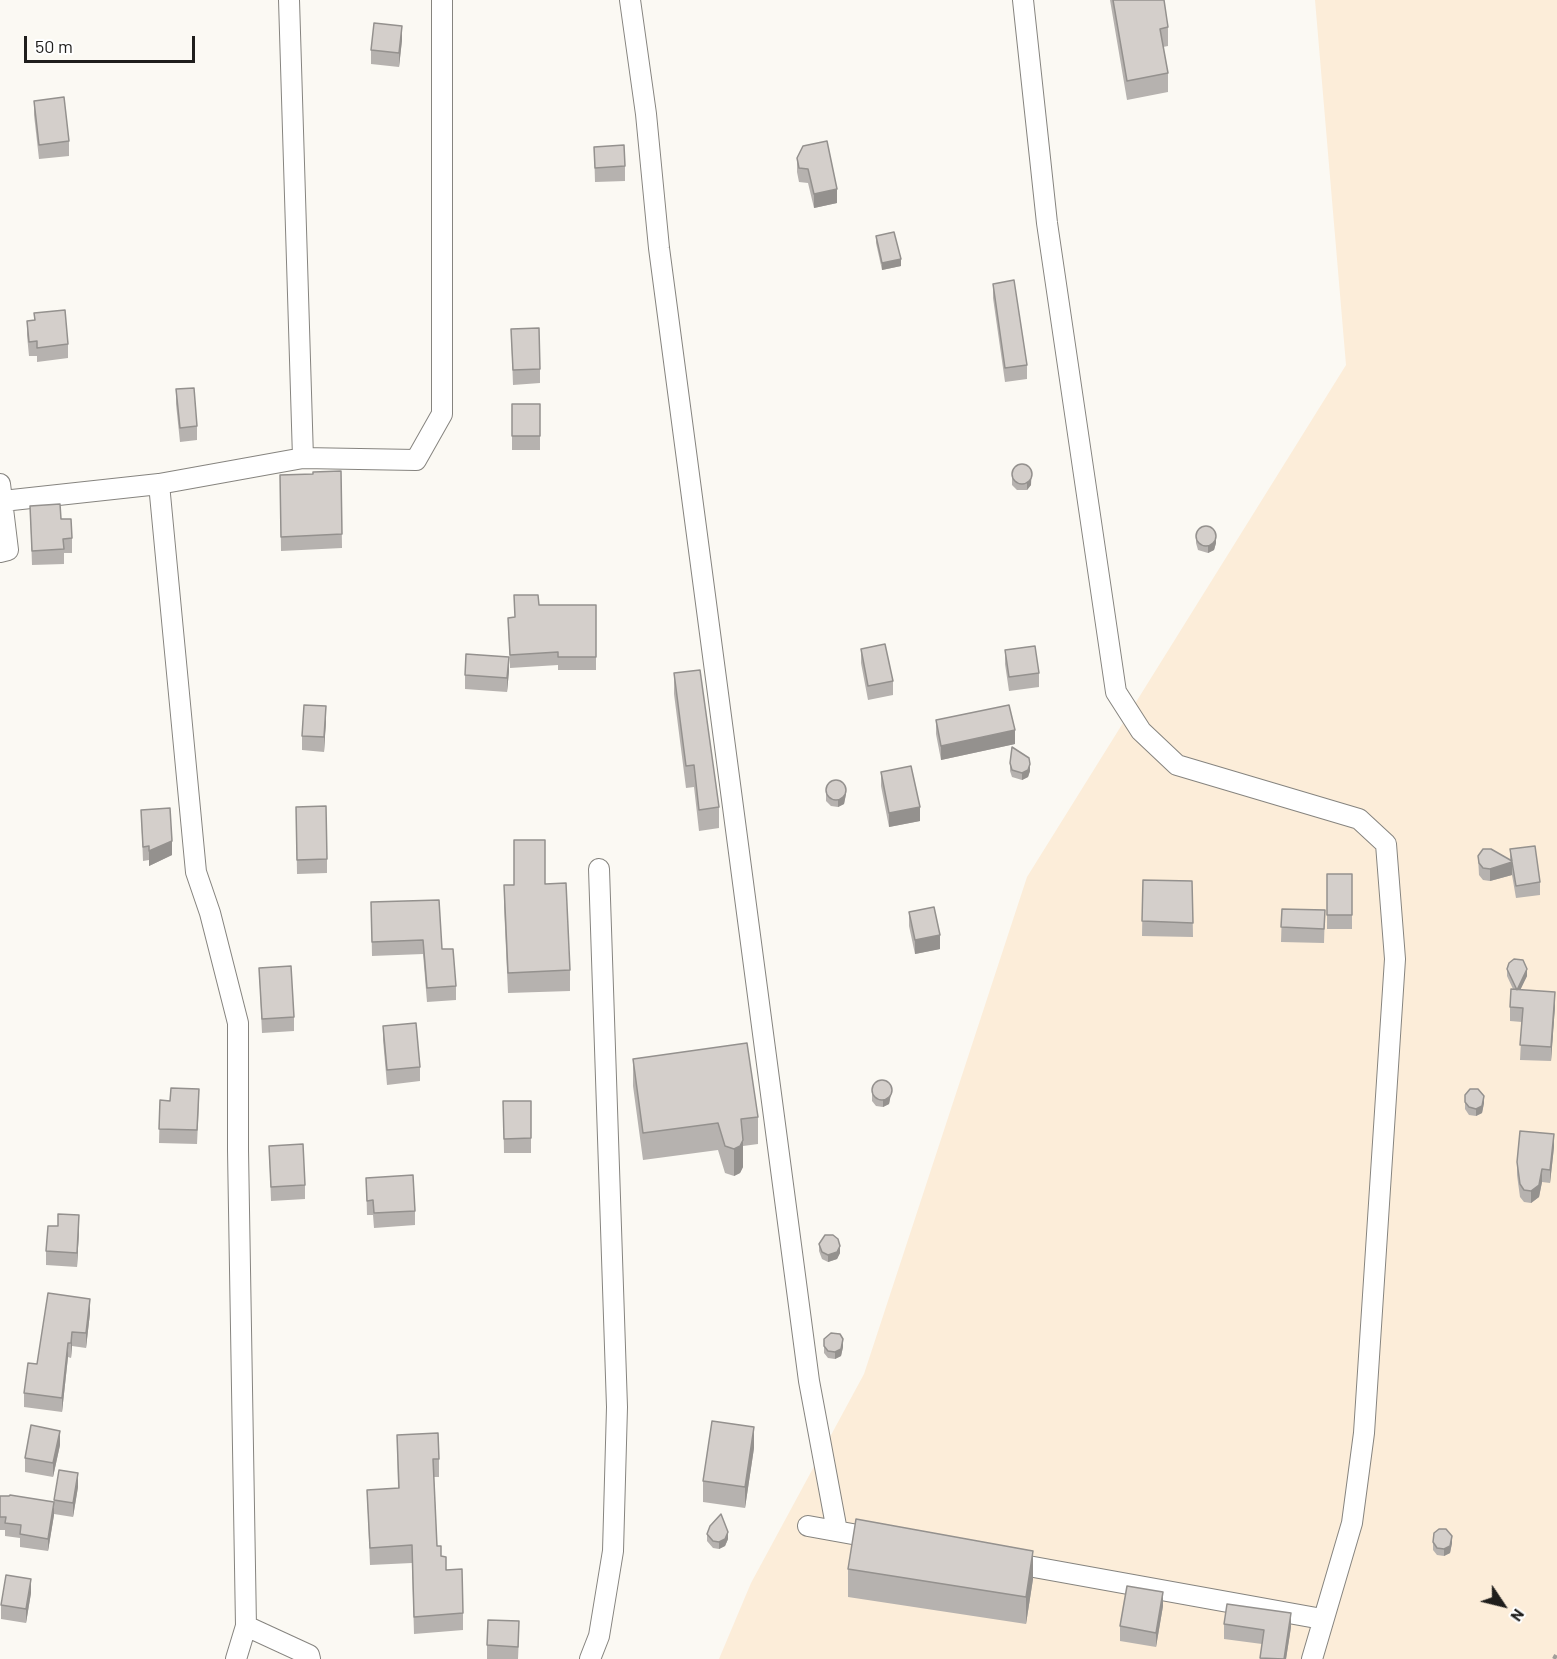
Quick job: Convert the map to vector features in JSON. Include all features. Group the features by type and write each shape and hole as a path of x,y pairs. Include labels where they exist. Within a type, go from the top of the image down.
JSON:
{"street":[{"path":"289,0 303,458"},
{"path":"0,552 8,550 2,493 159,484 303,458 416,460 442,414 442,0"},
{"path":"630,0 646,114 662,272 778,1157 809,1381 837,1531"},
{"path":"1023,0 1047,223 1116,692 1141,731 1178,765 1359,819 1386,844 1395,959 1364,1433 1352,1523 1312,1659"},
{"path":"159,484 196,872 210,914 238,1023 246,1626 236,1659"},
{"path":"590,1659 599,1636 613,1551 617,1407 599,869"},
{"path":"808,1526 895,1541"},
{"path":"987,1558 1322,1619"},
{"path":"246,1626 309,1655 310,1659"}],"path":[{"path":"1554,1659 1557,1653"}],"shaded area":[{"path":"1315,0 1557,0 1557,1659 719,1659 751,1583 864,1374 1027,877 1346,365"}],"building":[{"path":"1113,0 1164,0 1168,27 1160,29 1168,73 1127,81"},
{"path":"374,23 402,26 399,53 371,50"},
{"path":"64,97 69,141 39,145 34,101"},
{"path":"827,141 837,189 814,194 808,169 799,168 797,158 803,146"},
{"path":"624,145 625,166 595,168 594,147"},
{"path":"894,232 901,259 882,263 876,236"},
{"path":"1014,280 1027,365 1005,368 993,284"},
{"path":"65,310 68,344 37,348 37,341 29,342 27,321 35,320 34,313"},
{"path":"539,328 540,369 513,370 511,329"},
{"path":"194,388 197,426 180,428 176,389"},
{"path":"512,404 540,404 540,436 512,436"},
{"path":"1022,464 1029,467 1032,474 1029,481 1022,484 1015,481 1012,474 1015,467"},
{"path":"341,471 342,534 281,537 280,475"},
{"path":"60,504 61,519 71,519 72,538 63,539 64,549 32,551 30,506"},
{"path":"1206,526 1213,529 1216,536 1213,543 1206,546 1199,543 1196,536 1199,529"},
{"path":"514,595 538,595 539,605 596,605 596,657 558,657 558,652 510,655 508,618 515,617"},
{"path":"885,644 893,681 868,686 861,649"},
{"path":"1035,646 1039,673 1009,677 1005,650"},
{"path":"466,654 509,657 507,678 465,675"},
{"path":"700,670 719,807 699,810 694,765 686,766 674,673"},
{"path":"304,705 326,706 324,737 302,736"},
{"path":"1009,705 1015,730 941,746 936,720"},
{"path":"1012,747 1029,758 1028,770 1022,773 1012,770 1010,763"},
{"path":"911,766 920,807 889,813 881,772"},
{"path":"836,780 843,783 846,790 843,797 836,800 829,797 826,790 829,783"},
{"path":"326,806 327,859 297,860 296,807"},
{"path":"170,808 172,841 149,851 149,846 143,847 141,810"},
{"path":"514,840 545,840 545,884 566,883 570,970 508,973 504,885 514,885"},
{"path":"1535,846 1540,882 1516,886 1512,862 1490,869 1483,868 1479,863 1478,856 1483,849 1491,849 1512,861 1510,849"},
{"path":"1327,874 1352,874 1352,915 1327,915"},
{"path":"1143,880 1192,881 1193,923 1142,921"},
{"path":"439,900 442,949 453,949 456,986 427,988 423,940 372,942 371,902"},
{"path":"934,907 940,935 915,940 909,912"},
{"path":"1282,909 1325,910 1324,929 1281,927"},
{"path":"1514,959 1523,960 1527,969 1517,990 1507,969 1509,963"},
{"path":"291,966 294,1017 262,1019 259,968"},
{"path":"1511,989 1555,992 1551,1047 1520,1045 1523,1008 1510,1007"},
{"path":"416,1023 420,1067 387,1070 383,1026"},
{"path":"747,1043 758,1117 741,1119 743,1140 740,1146 734,1149 725,1146 718,1123 643,1133 633,1059"},
{"path":"882,1080 889,1083 892,1090 889,1097 882,1100 875,1097 872,1090 875,1083"},
{"path":"171,1088 199,1089 197,1130 159,1129 160,1100 170,1101"},
{"path":"1470,1089 1478,1089 1484,1096 1482,1106 1476,1109 1469,1107 1465,1102 1465,1095"},
{"path":"503,1101 531,1101 531,1138 504,1139"},
{"path":"1520,1131 1554,1134 1550,1170 1542,1169 1539,1185 1531,1191 1524,1190 1520,1184 1517,1162"},
{"path":"303,1144 305,1185 271,1187 269,1146"},
{"path":"413,1175 415,1211 374,1213 373,1200 367,1201 366,1178"},
{"path":"58,1214 79,1215 77,1253 46,1251 48,1226 58,1226"},
{"path":"825,1235 833,1235 838,1239 840,1246 837,1252 828,1255 822,1252 819,1244"},
{"path":"48,1293 90,1299 86,1333 72,1332 71,1343 68,1343 62,1398 24,1393 28,1363 37,1364"},
{"path":"831,1333 840,1334 843,1339 841,1349 835,1352 828,1351 824,1346 824,1339"},
{"path":"712,1421 754,1427 745,1487 703,1481"},
{"path":"31,1425 60,1431 53,1463 25,1458"},
{"path":"438,1433 439,1459 433,1459 437,1546 441,1546 441,1556 446,1557 446,1570 462,1569 463,1613 414,1617 412,1545 370,1548 367,1490 399,1488 397,1435"},
{"path":"59,1470 78,1473 73,1503 54,1500"},
{"path":"10,1495 54,1502 48,1539 20,1534 21,1525 5,1523 6,1517 0,1517 0,1496"},
{"path":"721,1514 728,1532 725,1539 719,1542 713,1541 707,1534 710,1526"},
{"path":"856,1519 1033,1551 1026,1597 848,1569"},
{"path":"1439,1529 1446,1529 1452,1536 1450,1546 1444,1549 1437,1548 1433,1542 1434,1533"},
{"path":"6,1575 31,1579 26,1609 1,1605"},
{"path":"1127,1586 1163,1592 1156,1633 1120,1626"},
{"path":"1227,1604 1291,1613 1284,1659 1260,1658 1264,1630 1224,1624"},
{"path":"488,1620 519,1621 518,1647 487,1645"}]}
